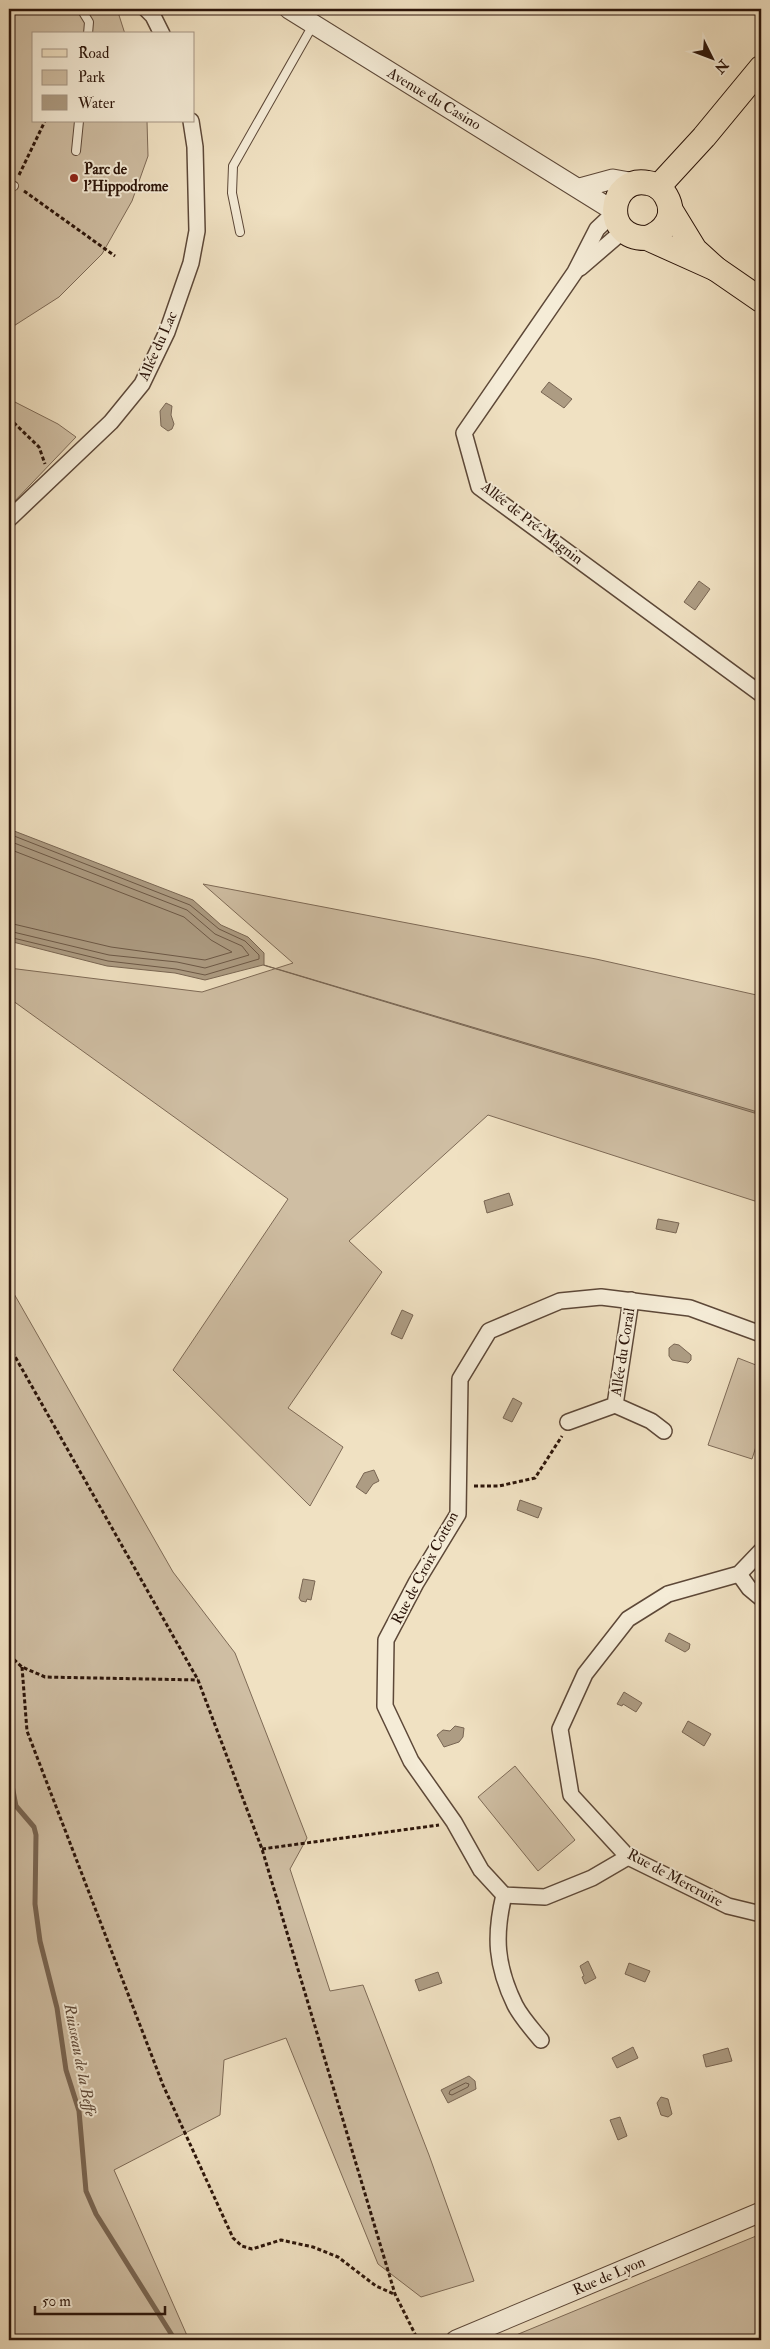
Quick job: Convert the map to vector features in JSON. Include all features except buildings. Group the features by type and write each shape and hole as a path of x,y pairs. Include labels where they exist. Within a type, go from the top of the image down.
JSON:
{"main road":[{"path":"658,187 704,137 761,68"},
{"path":"716,269 647,238 630,236 617,218 620,194 635,183 643,182 658,187 665,193 670,209 695,250 716,269 761,300"},
{"path":"647,238 661,231 666,225 670,209"}],"street":[{"path":"146,9 153,16 161,32"},
{"name":"Avenue du Casino","path":"289,9 580,188 617,218"},
{"name":"Allée du Lac","path":"9,519 111,422 142,384 167,332 190,263 197,232 195,147 191,122"},
{"path":"580,188 613,179 635,183"},
{"name":"Allée de Pré-Magnin","path":"617,218 597,229 575,272 464,433 479,487 761,694"},
{"name":"Rue de Croix Cotton","path":"504,1895 481,1870 454,1822 411,1761 384,1706 386,1640 416,1583 458,1514 460,1379 489,1331 560,1301 601,1297 690,1308 761,1334"},
{"name":"Allée du Corail","path":"615,1405 631,1300"},
{"name":"Allée du Corail","path":"568,1422 615,1405 651,1421 664,1431"},
{"path":"761,1551 739,1574 749,1588 761,1598"},
{"name":"Rue de Mercruire","path":"739,1574 668,1594 628,1619 584,1674 560,1729 571,1795 628,1857 728,1906 761,1914"},
{"path":"541,2040 515,2006 499,1962 497,1924 504,1895 545,1897 592,1878 628,1857"},
{"name":"Rue de Lyon","path":"456,2340 761,2212"}],"lane":[{"path":"81,9 89,22 88,32"},
{"path":"240,232 232,193 233,166 313,25"},
{"path":"76,151 79,122"}],"path":[{"path":"44,122 11,185 53,210 115,256"},
{"path":"9,418 39,447 50,478"},
{"path":"9,1346 198,1680 262,1849 395,2294 418,2340"},
{"path":"458,1486 500,1486 535,1478 568,1422"},
{"path":"9,1655 22,1667 45,1677 198,1680"},
{"path":"22,1667 27,1731 164,2085 232,2238 242,2246 252,2249 281,2240 313,2247 338,2257 376,2286 395,2294"},
{"path":"262,1849 408,1831 454,1822"}],"green space":[{"name":"Parc de l'Hippodrome","path":"9,9 117,9 124,32 32,32 32,122 147,122 148,156 132,201 102,254 59,297 9,329"},
{"path":"9,399 58,424 76,437 9,507"},
{"path":"203,884 596,959 761,996 761,1203 488,1115 349,1241 382,1272 288,1408 343,1447 310,1506 173,1370 288,1199 9,998 9,968 202,992 293,963"},
{"path":"9,1285 173,1572 235,1653 307,1838 290,1869 330,1991 363,1985 429,2155 474,2281 421,2297 378,2264 286,2038 224,2060 220,2115 114,2170 189,2340 9,2340"},
{"path":"738,1358 761,1367 761,1431 752,1459 708,1445"},
{"path":"515,1766 575,1840 538,1871 478,1797"},
{"path":"761,2234 761,2340 504,2340"}],"water":[{"path":"549,382 572,399 564,408 541,392"},
{"path":"166,403 172,406 171,415 174,424 172,429 168,431 161,426 160,411"},
{"path":"699,581 710,589 695,610 684,602"},
{"path":"9,829 193,900 221,925 248,937 264,953 264,965 761,1113 761,1115 263,965 205,980 175,973 107,966 9,941"},
{"path":"509,1193 513,1205 487,1213 484,1201"},
{"path":"658,1219 679,1223 676,1233 656,1229"},
{"path":"402,1310 413,1315 402,1339 391,1334"},
{"path":"674,1344 679,1345 691,1355 691,1360 688,1363 672,1360 669,1356 669,1348"},
{"path":"513,1398 522,1403 512,1422 503,1418"},
{"path":"374,1470 379,1481 373,1484 366,1494 356,1487 364,1473"},
{"path":"520,1500 542,1508 538,1518 517,1510"},
{"path":"303,1579 315,1581 311,1600 307,1599 306,1602 301,1601 299,1598"},
{"path":"669,1633 690,1644 689,1649 685,1652 665,1641"},
{"path":"624,1692 642,1703 636,1712 623,1704 622,1706 617,1704"},
{"path":"688,1721 711,1734 704,1746 682,1732"},
{"path":"455,1726 464,1728 463,1737 459,1742 444,1747 437,1735 443,1730 450,1731"},
{"path":"588,1961 596,1978 585,1984 580,1966"},
{"path":"629,1963 650,1971 645,1982 625,1974"},
{"path":"438,1972 442,1983 419,1991 415,1980"},
{"path":"633,2047 638,2058 617,2068 612,2058"},
{"path":"728,2048 732,2061 706,2067 703,2055"},
{"path":"469,2076 475,2081 476,2089 448,2103 441,2090"},
{"path":"661,2097 668,2099 672,2114 668,2117 661,2115 657,2103"},
{"path":"620,2117 627,2136 618,2140 610,2120"}],"waterway":[{"name":"Ruisseau de la Beffe","path":"9,1770 16,1806 34,1827 36,1835 35,1904 40,1941 57,2008 66,2070 79,2111 86,2191 96,2214 175,2340"}],"place":[{"name":"Parc de l'Hippodrome","path":"74,178"}]}
